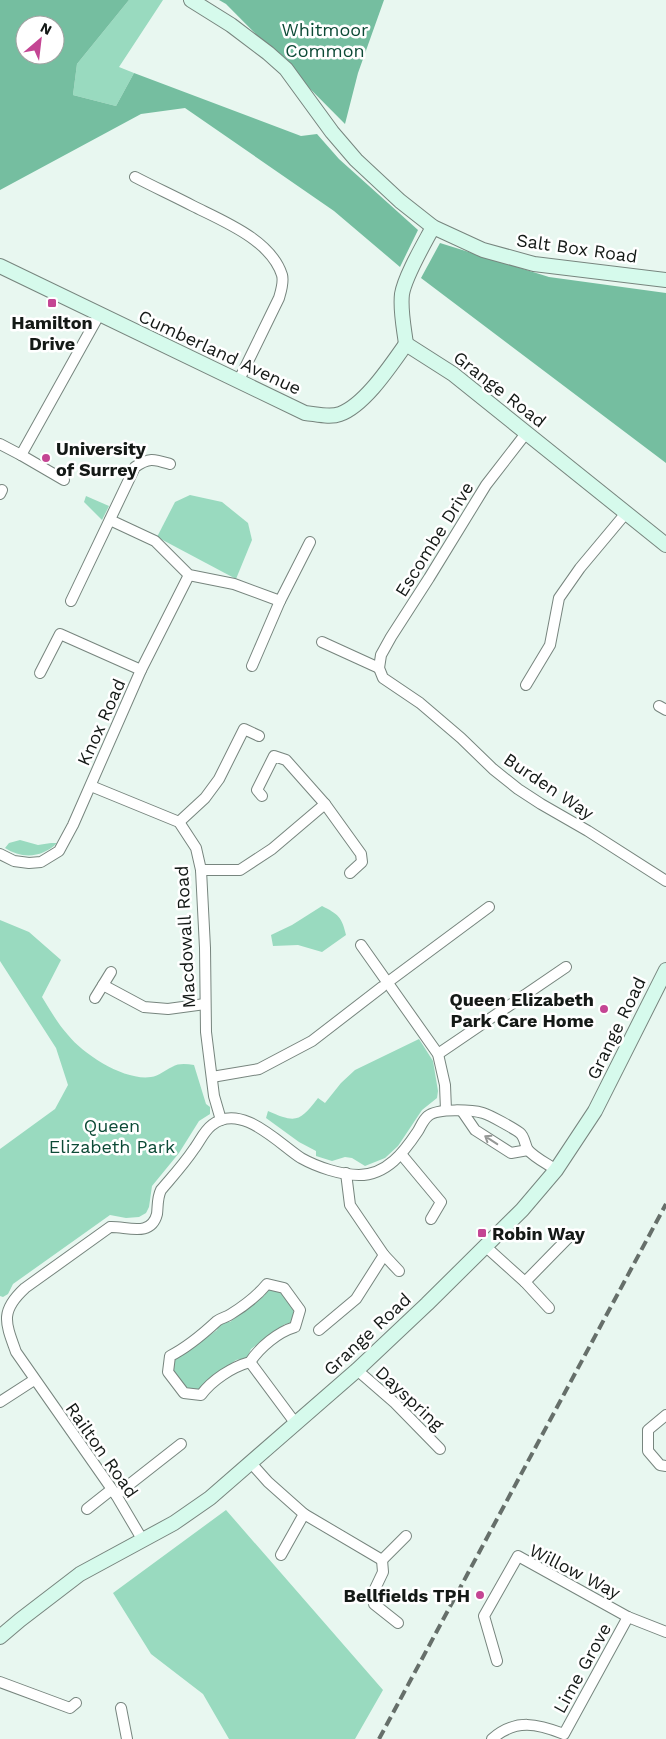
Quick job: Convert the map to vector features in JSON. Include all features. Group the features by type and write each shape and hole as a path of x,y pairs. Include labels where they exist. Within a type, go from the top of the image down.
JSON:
{"street":[{"name":"Salt Box Road","path":"191,0 231,25 268,52 286,69 332,132 356,160 400,201 433,227 483,250 534,264 666,280"},
{"path":"135,177 236,227 263,247 276,264 282,276 279,298 238,380"},
{"path":"406,344 402,294 405,283 433,227"},
{"name":"Cumberland Avenue","path":"0,266 305,413 321,415 340,414 356,404 372,388 406,344"},
{"path":"21,455 99,315"},
{"name":"Grange Road","path":"406,344 453,374 666,545"},
{"name":"Escombe Drive","path":"380,668 381,655 391,637 486,485 527,432"},
{"path":"0,444 64,480"},
{"path":"71,601 135,467 145,460 156,459 170,464"},
{"path":"526,685 550,645 559,598 580,568 626,513"},
{"path":"110,520 155,541 188,575 234,584 280,602"},
{"path":"252,666 280,602 310,542"},
{"name":"Knox Road","path":"0,854 14,861 30,863 41,862 58,851 73,826 141,670 188,575"},
{"name":"Knox Road","path":"40,673 60,634 141,670"},
{"path":"322,642 380,668"},
{"name":"Burden Way","path":"380,668 383,678 420,703 462,738 492,769 518,789 588,831 666,882"},
{"path":"91,786 178,822 205,798 214,786 244,729 259,736"},
{"path":"262,796 257,790 274,756 286,760 325,804 361,854 362,862 350,873"},
{"path":"201,870 240,870 272,849 325,804"},
{"name":"Macdowall Road","path":"178,822 196,848 201,870 205,948 205,1004 214,1096 221,1120"},
{"path":"212,1077 259,1069 312,1041 489,907"},
{"path":"361,945 385,985 438,1054 445,1085 446,1110"},
{"path":"438,1054 566,967"},
{"name":"Grange Road","path":"0,1637 80,1574 174,1523 210,1498 357,1370 427,1304 540,1191 595,1111 666,970"},
{"path":"95,998 111,972"},
{"path":"102,985 144,1007 168,1009 205,1004"},
{"path":"221,1120 230,1118 247,1121 303,1158 324,1167 359,1175 372,1173 389,1166 401,1154 419,1130 423,1120 429,1115 446,1110 483,1113 522,1134 528,1150 556,1170"},
{"path":"462,1111 475,1130 511,1153 528,1150"},
{"name":"Railton Road","path":"142,1539 113,1493 16,1352 6,1321 13,1299 25,1288 110,1227 121,1226 131,1230 149,1226 155,1220 158,1195 161,1190 185,1162 206,1130 221,1120"},
{"path":"401,1154 441,1202 431,1220"},
{"path":"346,1173 350,1205 384,1255 399,1271"},
{"path":"525,1282 571,1235"},
{"path":"485,1246 525,1282 549,1308"},
{"path":"319,1330 356,1299 384,1255"},
{"path":"267,1284 284,1288 300,1310 295,1327 285,1330 264,1346 250,1362 237,1366 207,1388 201,1395 184,1393 168,1372 170,1356 180,1351 219,1320 231,1314 258,1294 267,1284"},
{"path":"250,1362 296,1424"},
{"name":"Dayspring","path":"357,1370 395,1403 440,1449"},
{"path":"0,1402 34,1380"},
{"path":"666,1415 648,1430 648,1451 660,1465 666,1466"},
{"path":"87,1509 113,1493 181,1444"},
{"path":"251,1463 268,1482 304,1514 382,1560"},
{"path":"281,1555 304,1514"},
{"path":"398,1623 374,1604 372,1592 383,1572 382,1560 406,1536"},
{"name":"Willow Way","path":"497,1661 484,1616 518,1556 628,1616 666,1632"},
{"name":"Lime Grove","path":"492,1739 499,1733 526,1724 545,1727 567,1736 628,1616"},
{"path":"0,1682 58,1705 70,1708 76,1703"},
{"path":"121,1708 127,1739"}],"green space":[{"path":"0,0 129,0 77,64 73,95 116,106 134,73 301,136 317,134 339,159 418,230 400,267 334,211 185,108 141,114 0,190"},
{"path":"129,0 163,0 119,67 134,73 116,106 73,95 77,64"},
{"name":"Whitmoor Common","path":"219,0 384,0 358,73 345,124 226,4"},
{"path":"440,243 549,277 666,293 666,463 421,278"},
{"path":"190,495 222,502 248,523 252,540 236,579 157,537 175,502"},
{"path":"86,496 109,506 102,520 84,502"},
{"path":"20,840 38,845 57,843 45,852 32,855 18,854 5,848 9,843"},
{"path":"322,906 332,911 338,917 343,924 346,935 322,952 298,945 273,946 271,935 292,925"},
{"name":"Queen Elizabeth Park","path":"0,920 29,932 61,960 42,997 54,1017 75,1043 94,1058 129,1075 151,1077 177,1065 194,1065 206,1104 210,1107 210,1114 199,1121 179,1153 152,1186 149,1207 146,1213 139,1217 126,1218 110,1215 13,1284 8,1294 3,1297 0,1296 0,1149 55,1109 68,1085 56,1048 0,961"},
{"path":"419,1039 433,1061 438,1091 437,1098 422,1110 398,1146 385,1158 365,1166 352,1158 345,1157 332,1161 316,1156 316,1151 299,1142 266,1118 268,1111 292,1119 302,1116 318,1098 325,1103 341,1083 355,1070"},
{"path":"268,1289 282,1292 294,1308 293,1323 285,1324 251,1349 247,1358 236,1360 203,1385 200,1390 186,1389 172,1370 175,1358 181,1356 217,1330 220,1322 230,1322 264,1296"},
{"path":"226,1510 383,1690 355,1739 229,1739 203,1694 151,1654 113,1593"}],"railway":[{"path":"379,1739 666,1204"}],"place":[{"name":"Hamilton Drive","path":"52,303"},
{"name":"University of Surrey","path":"46,458"},
{"name":"Queen Elizabeth Park Care Home","path":"604,1009"},
{"name":"Robin Way","path":"482,1233"},
{"name":"Bellfields TPH","path":"480,1595"}]}
